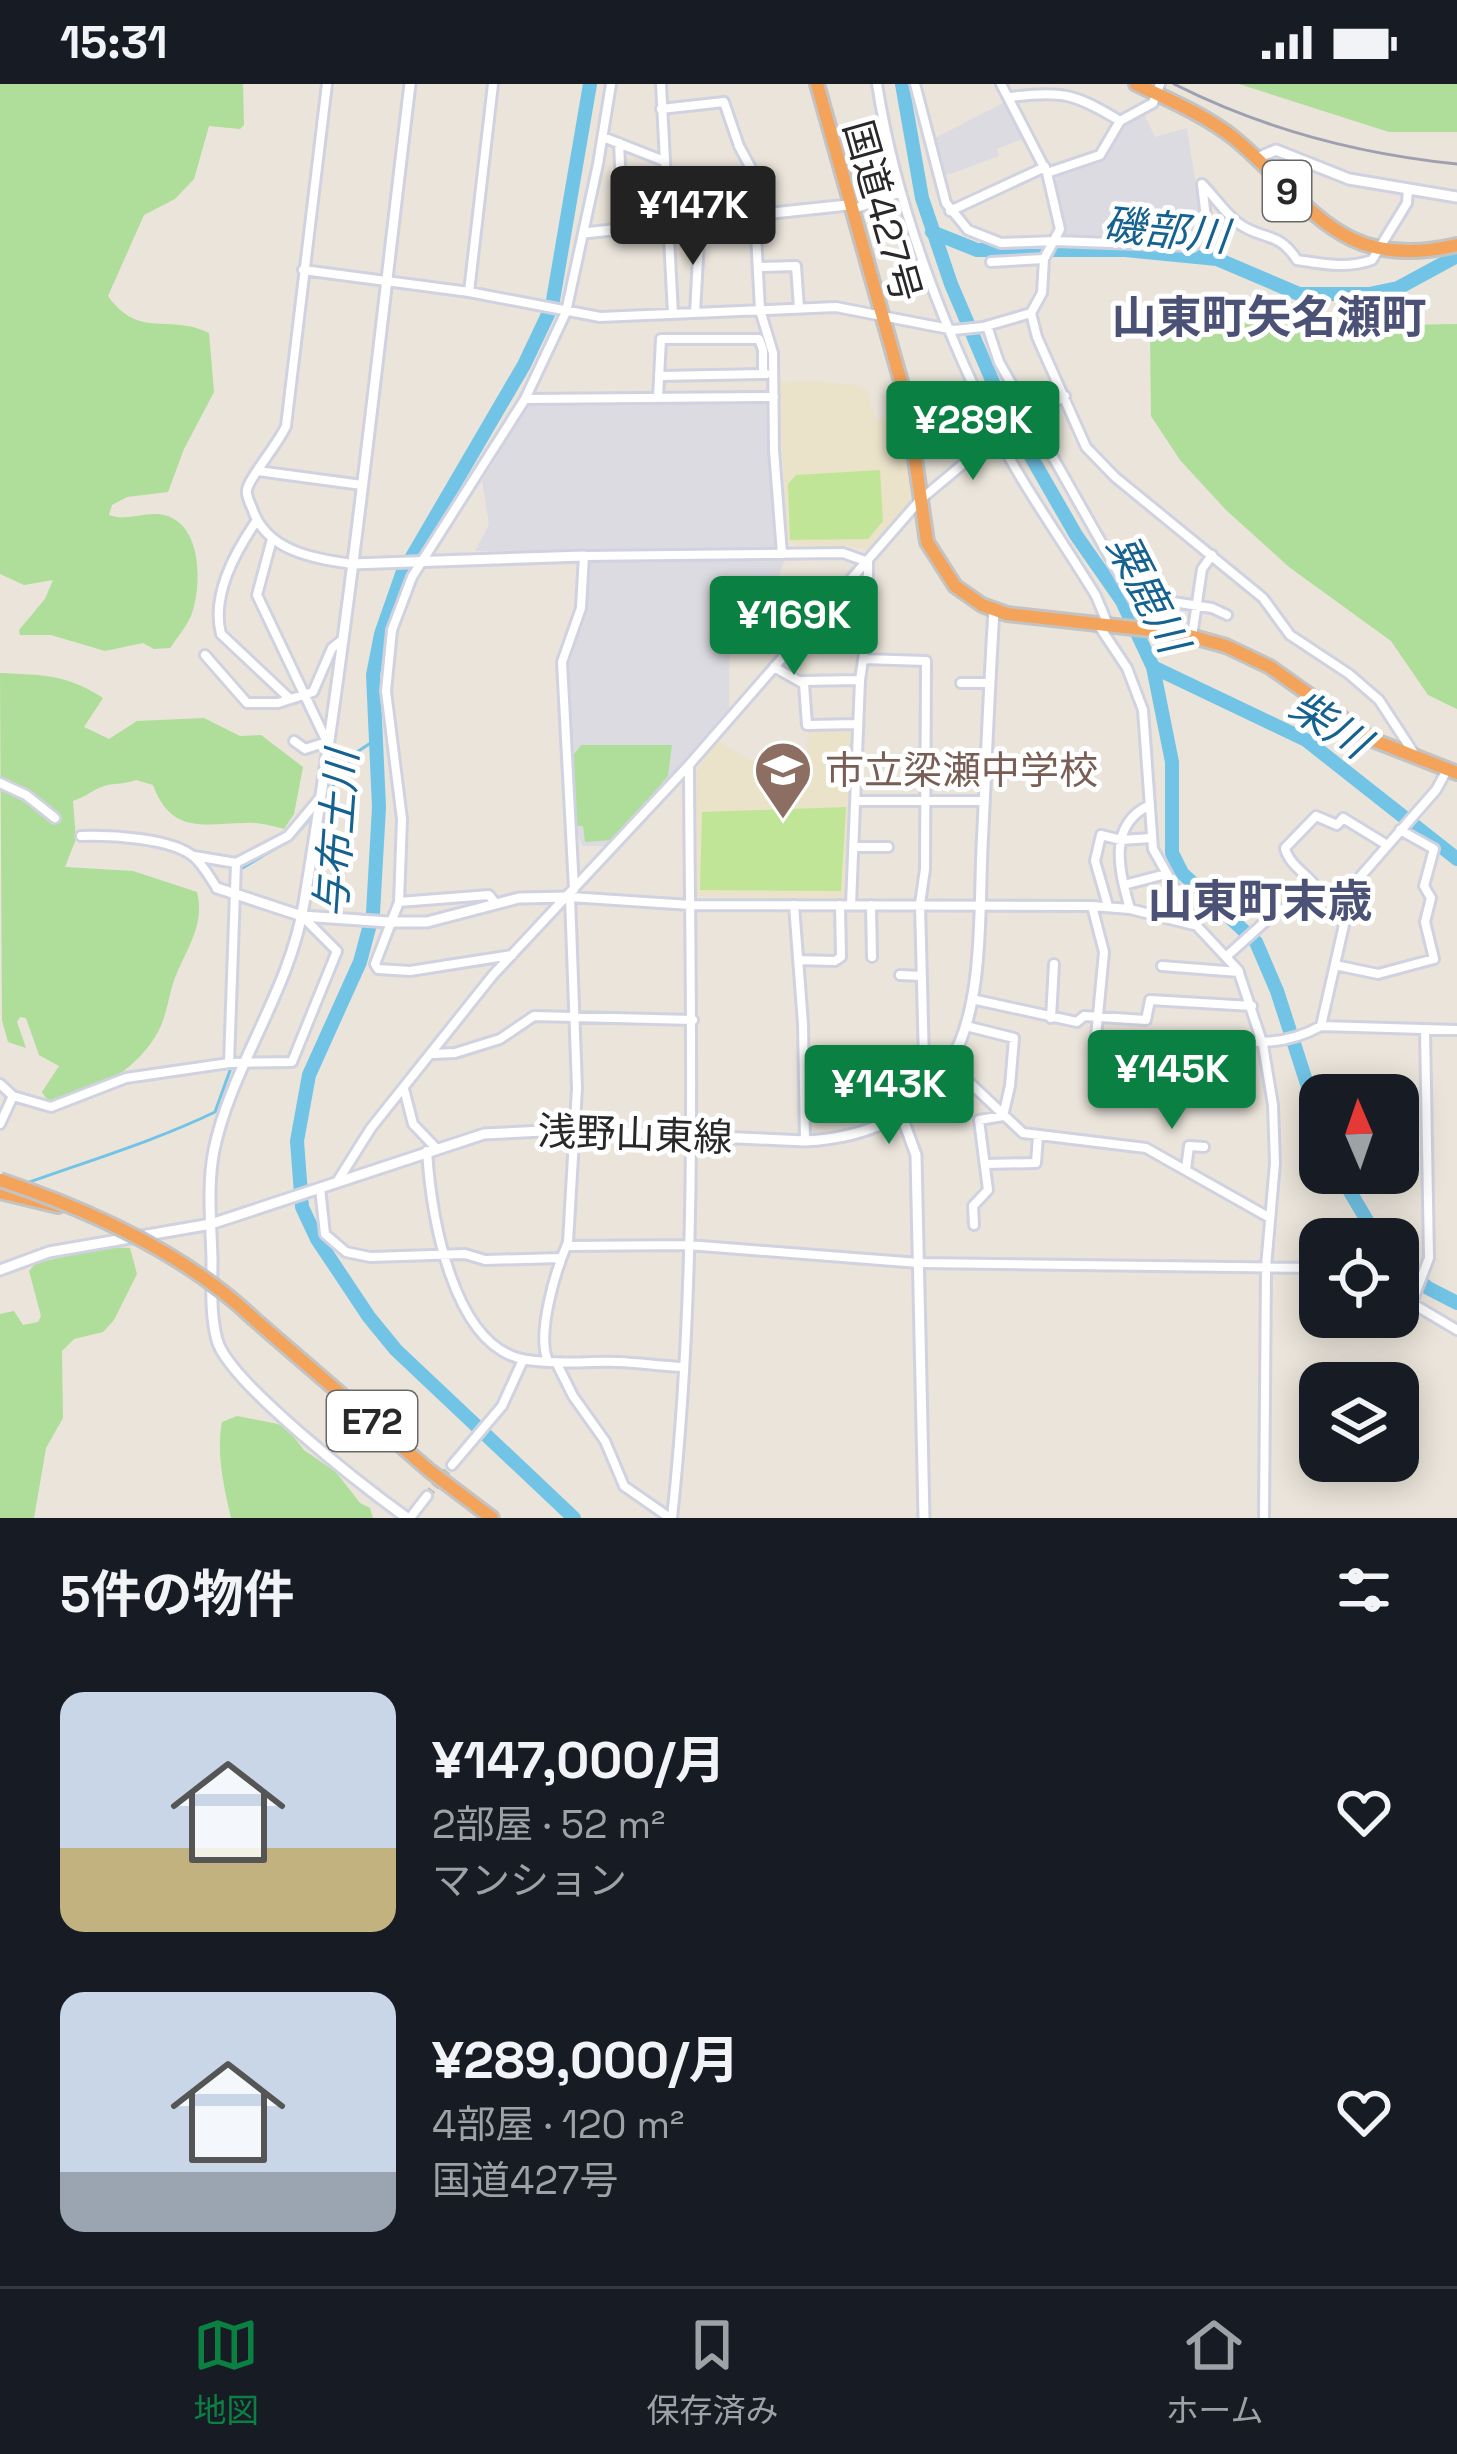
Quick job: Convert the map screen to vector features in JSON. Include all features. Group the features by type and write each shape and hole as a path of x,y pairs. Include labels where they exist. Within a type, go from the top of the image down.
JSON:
{"highway":[{"name":"国道427号","path":"817,84 907,403 927,542 943,572 968,597 994,610 1192,636 1256,659 1373,740 1452,771"},
{"name":"9","path":"1136,84 1159,89 1210,122 1256,158 1310,213 1342,233 1378,247 1414,250 1457,244"},
{"name":"E72","path":"0,1186 58,1206 147,1252 253,1321"},
{"name":"E72","path":"0,1186 113,1225 198,1276 428,1475 488,1518"}],"street":[{"path":"327,84 286,426 276,449 247,488 255,523 272,539 304,555 352,564 847,553 868,562"},
{"path":"410,84 352,564 302,916 283,977 213,1153 211,1224 214,1323 223,1355 240,1377 338,1465 409,1518 427,1496"},
{"path":"470,292 493,84"},
{"path":"512,955 410,971 378,970 375,964 399,902 402,819 386,691 392,630 419,563 525,399 564,311 584,233 611,84"},
{"path":"661,84 674,314"},
{"path":"877,84 901,192 951,330 998,435 1096,596 1131,676 1143,710 1151,838 1196,925 1230,952 1263,1045 1273,1105 1275,1163 1266,1267 1264,1518"},
{"path":"915,84 936,176 950,211 968,230 1001,243 1193,246 1206,218 1202,184 1240,224 1274,235 1297,260 1364,264 1372,260 1408,203 1408,189"},
{"path":"303,270 470,292 600,317 836,307 951,330 985,327 1030,313 1042,293 1044,259 1060,229 1046,170 1001,84"},
{"path":"950,211 1046,170 1100,155 1120,121 1143,111 1159,89"},
{"path":"1010,97 1051,91 1070,95 1120,121"},
{"path":"661,109 724,102 739,146 759,183 760,310 773,352 768,374"},
{"path":"603,137 664,161"},
{"path":"619,143 623,229"},
{"path":"1256,158 1276,150 1328,172 1457,197"},
{"path":"584,233 849,207 901,192"},
{"path":"695,313 700,221"},
{"path":"991,262 1044,259"},
{"path":"758,267 796,266 799,308"},
{"path":"1030,313 1087,447 1114,477 1263,598 1290,635 1379,700 1417,759"},
{"path":"985,327 1028,417 1149,630"},
{"path":"658,398 661,340 759,338 773,398 782,554"},
{"path":"659,376 768,374"},
{"path":"336,1182 403,1088 512,955 689,765 920,500 998,435 1065,396"},
{"path":"525,399 773,398"},
{"path":"256,471 362,485"},
{"path":"255,523 230,566 217,609 218,623 221,634 290,699"},
{"path":"272,539 257,595 263,614 310,694 327,742"},
{"path":"1192,636 1202,569 1212,555"},
{"path":"584,556 581,608 562,662 577,1016 574,1130 568,1246 560,1258 543,1326 543,1350 605,1442 624,1486 671,1518 683,1367 691,1135 689,765"},
{"path":"798,960 836,961 841,957 855,847 857,724 868,562"},
{"path":"1173,602 1227,615"},
{"name":"浅野山東線","path":"0,1270 49,1252 211,1224 484,1134 574,1130 805,1141 859,1135 901,1114 945,1070 967,1026 979,903 994,610"},
{"path":"310,694 332,648 341,641"},
{"path":"205,655 247,703 310,694 333,698"},
{"path":"863,659 926,661 925,869 920,904 924,1062 968,1081 1023,1133 1146,1148 1270,1218"},
{"path":"774,667 807,690 807,725 857,724"},
{"path":"800,681 860,680"},
{"path":"961,683 990,683"},
{"path":"294,741 304,749 327,742"},
{"path":"1321,1026 1353,885 1452,771"},
{"path":"0,783 26,795 55,818"},
{"path":"89,840 152,842 193,856 236,863 288,836 319,799"},
{"path":"858,801 984,801"},
{"path":"1130,909 1118,867 1121,840 1128,821 1150,805"},
{"path":"1322,895 1285,848 1316,816 1337,825 1343,818 1387,845"},
{"path":"1335,964 1378,974 1434,959 1425,922 1431,898 1424,886 1434,849 1401,829"},
{"path":"1108,907 1095,861 1101,835 1121,840 1151,838"},
{"path":"855,847 888,847"},
{"path":"193,856 217,888 302,916 345,920 427,922 519,898 572,894 690,905 1092,906 1130,909 1196,925"},
{"path":"229,1063 236,863"},
{"path":"1124,885 1166,874"},
{"path":"1230,952 1277,911 1353,885"},
{"path":"399,902 489,895 496,904"},
{"path":"871,904 872,957"},
{"path":"794,905 805,1141"},
{"path":"1092,906 1104,952 1095,1046 1124,1049 1146,1039 1176,1036 1275,1044 1321,1026 1457,1030"},
{"path":"0,1084 38,1107 51,1107 126,1078 229,1063 292,1062 337,951 302,916"},
{"path":"1051,1018 1054,964"},
{"path":"1162,966 1239,972"},
{"path":"900,975 921,976"},
{"path":"971,1000 1076,1022 1084,1016 1147,1020 1150,1000 1252,1006"},
{"path":"433,1054 455,1053 500,1039 534,1016 693,1020"},
{"path":"967,1026 1014,1038 1003,1116"},
{"path":"1419,1287 1430,1239 1426,1030"},
{"path":"403,1088 413,1124 431,1149 430,1200 444,1255 471,1321 487,1342 524,1360 553,1364 683,1367"},
{"path":"0,1124 14,1096"},
{"path":"901,1114 916,1156 924,1518"},
{"path":"974,1225 974,1206 988,1190 979,1120 1003,1116"},
{"path":"986,1164 1036,1163 1038,1136"},
{"path":"1186,1169 1189,1146 1204,1147"},
{"path":"318,1189 325,1234 346,1252 383,1258 465,1255 485,1261 560,1258"},
{"path":"568,1246 688,1245 919,1263 1299,1268"},
{"path":"1419,1309 1457,1330"},
{"path":"452,1465 496,1413 524,1360"}],"shaded area":[{"path":"1009,100 1028,137 997,149 999,156 942,177 931,140"},
{"path":"1144,114 1155,137 1187,128 1201,218 1192,240 1066,237 1057,177 1099,163 1118,130"},
{"path":"778,382 856,385 868,391 875,420 902,417 911,496 907,507 868,551 849,546 797,546 788,541"},
{"path":"769,400 773,550 475,551 489,524 482,481 529,403"},
{"path":"786,556 765,614 730,613 729,717 612,846 582,846 578,834 573,834 566,663 586,613 588,561"},
{"path":"852,726 847,901 697,896 696,771 718,741 749,760 807,761 808,728"}],"green space":[{"path":"0,84 243,84 244,125 240,129 209,126 194,179 175,199 144,215 108,296 131,318 209,333 214,392 168,492 127,497 112,505 109,515 164,515 177,521 193,543 198,574 195,604 170,648 154,649 143,643 105,651 51,635 20,635 53,580 24,585 0,574"},
{"path":"1239,84 1457,84 1457,132 1389,132"},
{"path":"1170,317 1344,326 1457,324 1457,709 1428,695 1391,641 1289,567 1180,460 1151,416 1150,334"},
{"path":"880,470 883,521 868,539 790,540 788,484 796,475"},
{"path":"0,673 42,675 90,690 103,698 84,727 109,739 137,721 204,718 240,736 261,735 303,767 294,814 284,829 255,823 190,823 169,812 153,785 136,780 103,786 73,801 76,839 65,867 133,871 197,892 199,914 163,1021 141,1056 115,1077 54,1101 42,1092 59,1066 39,1055 26,1018 17,1022 26,1048 8,1042 2,1020"},
{"path":"581,745 672,745 668,776 613,840 585,842 583,826 577,826 572,757"},
{"path":"846,807 841,891 700,890 702,812"},
{"path":"108,1247 130,1248 137,1274 103,1332 74,1339 62,1351 63,1418 46,1448 34,1518 0,1518 0,1314 14,1311 23,1325 38,1322 41,1316 29,1271 36,1263"},
{"path":"237,1416 288,1430 304,1450 336,1472 360,1503 370,1508 373,1518 231,1518 220,1434 222,1422"}],"waterway":[{"name":"与布土川","path":"574,1518 396,1350 369,1317 317,1239 302,1207 297,1141 309,1075 360,962 373,913 379,807 373,675 381,634 402,574 524,365 552,306 590,84"},
{"name":"粟鹿川","path":"902,84 922,198 951,284 1006,413 1076,535 1122,601 1153,667 1172,762 1172,853 1182,873 1256,942 1304,1074"},
{"name":"磯部川","path":"932,232 977,250 1125,250 1217,259 1299,294 1369,294 1398,288 1457,256"},
{"name":"柴川","path":"1153,667 1306,740 1457,859"},
{"path":"325,799 354,754 375,740"},
{"path":"239,870 293,838 316,812"},
{"path":"24,1184 215,1112 232,1065"},
{"name":"粟鹿川","path":"1351,1194 1366,1218"},
{"name":"粟鹿川","path":"1419,1280 1457,1303"}],"tunnel":[{"path":"427,1496 452,1465"}],"railway":[{"path":"1174,84 1242,114 1312,137 1457,164"}],"place":[{"name":"市立梁瀬中学校","path":"783,821"}],"district":[{"name":"山東町矢名瀬町","path":"1269,317"},
{"name":"山東町末歳","path":"1260,901"}]}
